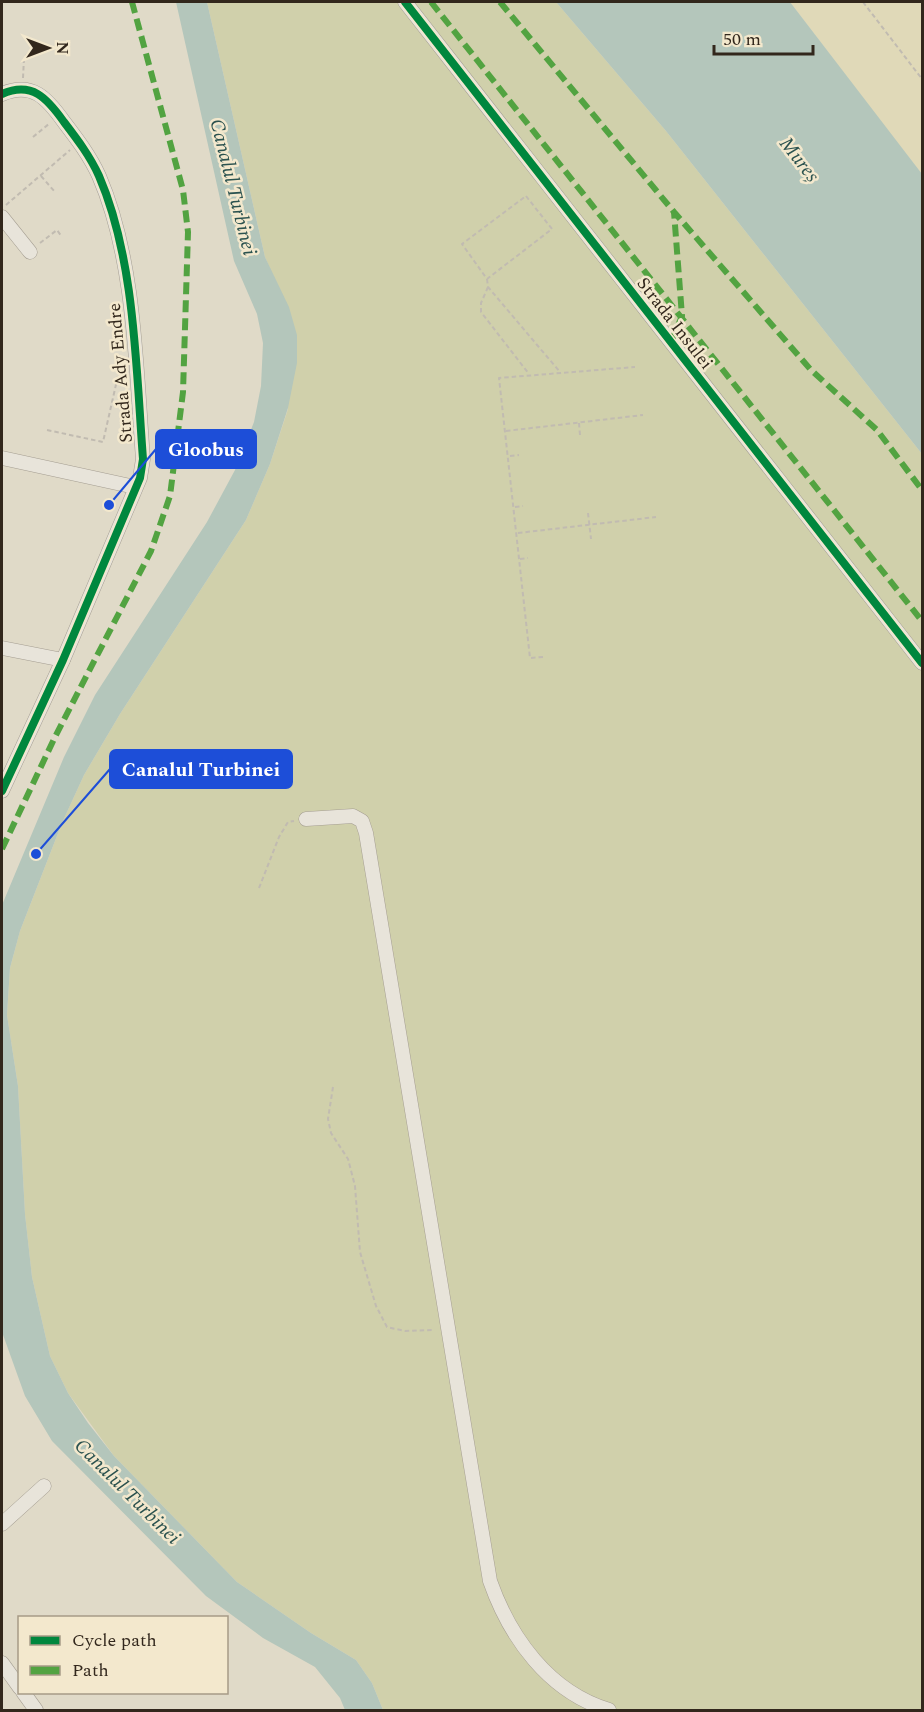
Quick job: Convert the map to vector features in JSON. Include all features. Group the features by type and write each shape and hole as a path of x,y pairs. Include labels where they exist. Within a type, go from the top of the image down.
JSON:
{"street":[{"name":"Strada Insulei","path":"405,2 922,663"},
{"name":"Strada Ady Endre","path":"2,94 36,91 47,100 88,156 106,196 126,283 143,467 63,660 2,791"},
{"path":"2,217 30,252"},
{"path":"2,458 135,488"},
{"path":"2,648 63,660"},
{"path":"306,819 353,816 362,821 366,833 490,1581 501,1612 519,1642 545,1672 572,1692 609,1710"},
{"path":"2,1524 44,1486"},
{"path":"2,1663 18,1685"},
{"path":"24,1694 36,1710"}],"path":[{"path":"863,2 922,79"},
{"path":"23,81 24,58 35,45"},
{"path":"33,137 54,120"},
{"path":"2,209 74,146"},
{"path":"41,175 55,192"},
{"path":"487,279 552,229 526,196 462,244 487,279 488,287 481,303 481,312 530,375"},
{"path":"30,252 57,230 62,237"},
{"path":"488,287 560,372"},
{"path":"47,430 102,442 122,358"},
{"path":"543,657 530,658 518,533 499,378 635,367"},
{"path":"506,431 643,416"},
{"path":"579,423 580,435"},
{"path":"508,456 519,455"},
{"path":"515,507 523,506"},
{"path":"588,513 591,539"},
{"path":"518,533 656,517"},
{"path":"520,559 528,558"},
{"path":"259,888 279,837 288,822 306,819"},
{"path":"333,1087 328,1119 331,1133 348,1159 355,1186 360,1252 376,1306 387,1327 405,1331 448,1329"}],"shaded area":[{"path":"790,2 922,2 922,174 882,123"}],"green space":[{"path":"207,2 556,2 666,131 922,454 922,1710 383,1710 372,1683 356,1660 311,1633 237,1582 114,1456 68,1393 50,1356 32,1277 25,1214 18,1086 7,1015 10,968 20,931 62,823 84,775 120,714 246,520 270,464 288,409 274,278 265,257"}],"water":[{"name":"Canalul Turbinei","path":"176,2 207,2 265,257 289,307 297,335 297,363 288,408 270,464 246,520 120,714 84,775 62,823 20,931 10,968 7,1015 18,1086 25,1214 32,1277 50,1356 68,1393 114,1456 237,1582 311,1633 356,1660 372,1683 383,1710 345,1710 340,1698 315,1667 263,1638 206,1596 52,1441 25,1396 2,1332 2,905 64,757 95,695 207,522 235,470 254,422 261,386 263,343 257,314 234,261"},
{"name":"Mureș","path":"556,2 790,2 922,174 922,454 666,131"}],"marked path":[{"path":"2,849 55,737 151,551 170,496 183,392 188,232 183,190 132,2"},
{"path":"431,2 922,621"},
{"path":"500,2 674,212 811,370 877,430 922,490"},
{"path":"671,342 682,316 674,212"}],"cycle path":[{"path":"405,2 922,663"},
{"path":"2,94 22,90 38,94 45,99 78,141 99,176 111,208 127,278 132,314 143,459 140,478 63,660 2,791"}],"place":[{"name":"Gloobus","path":"109,505"},
{"name":"Canalul Turbinei","path":"36,854"}]}
